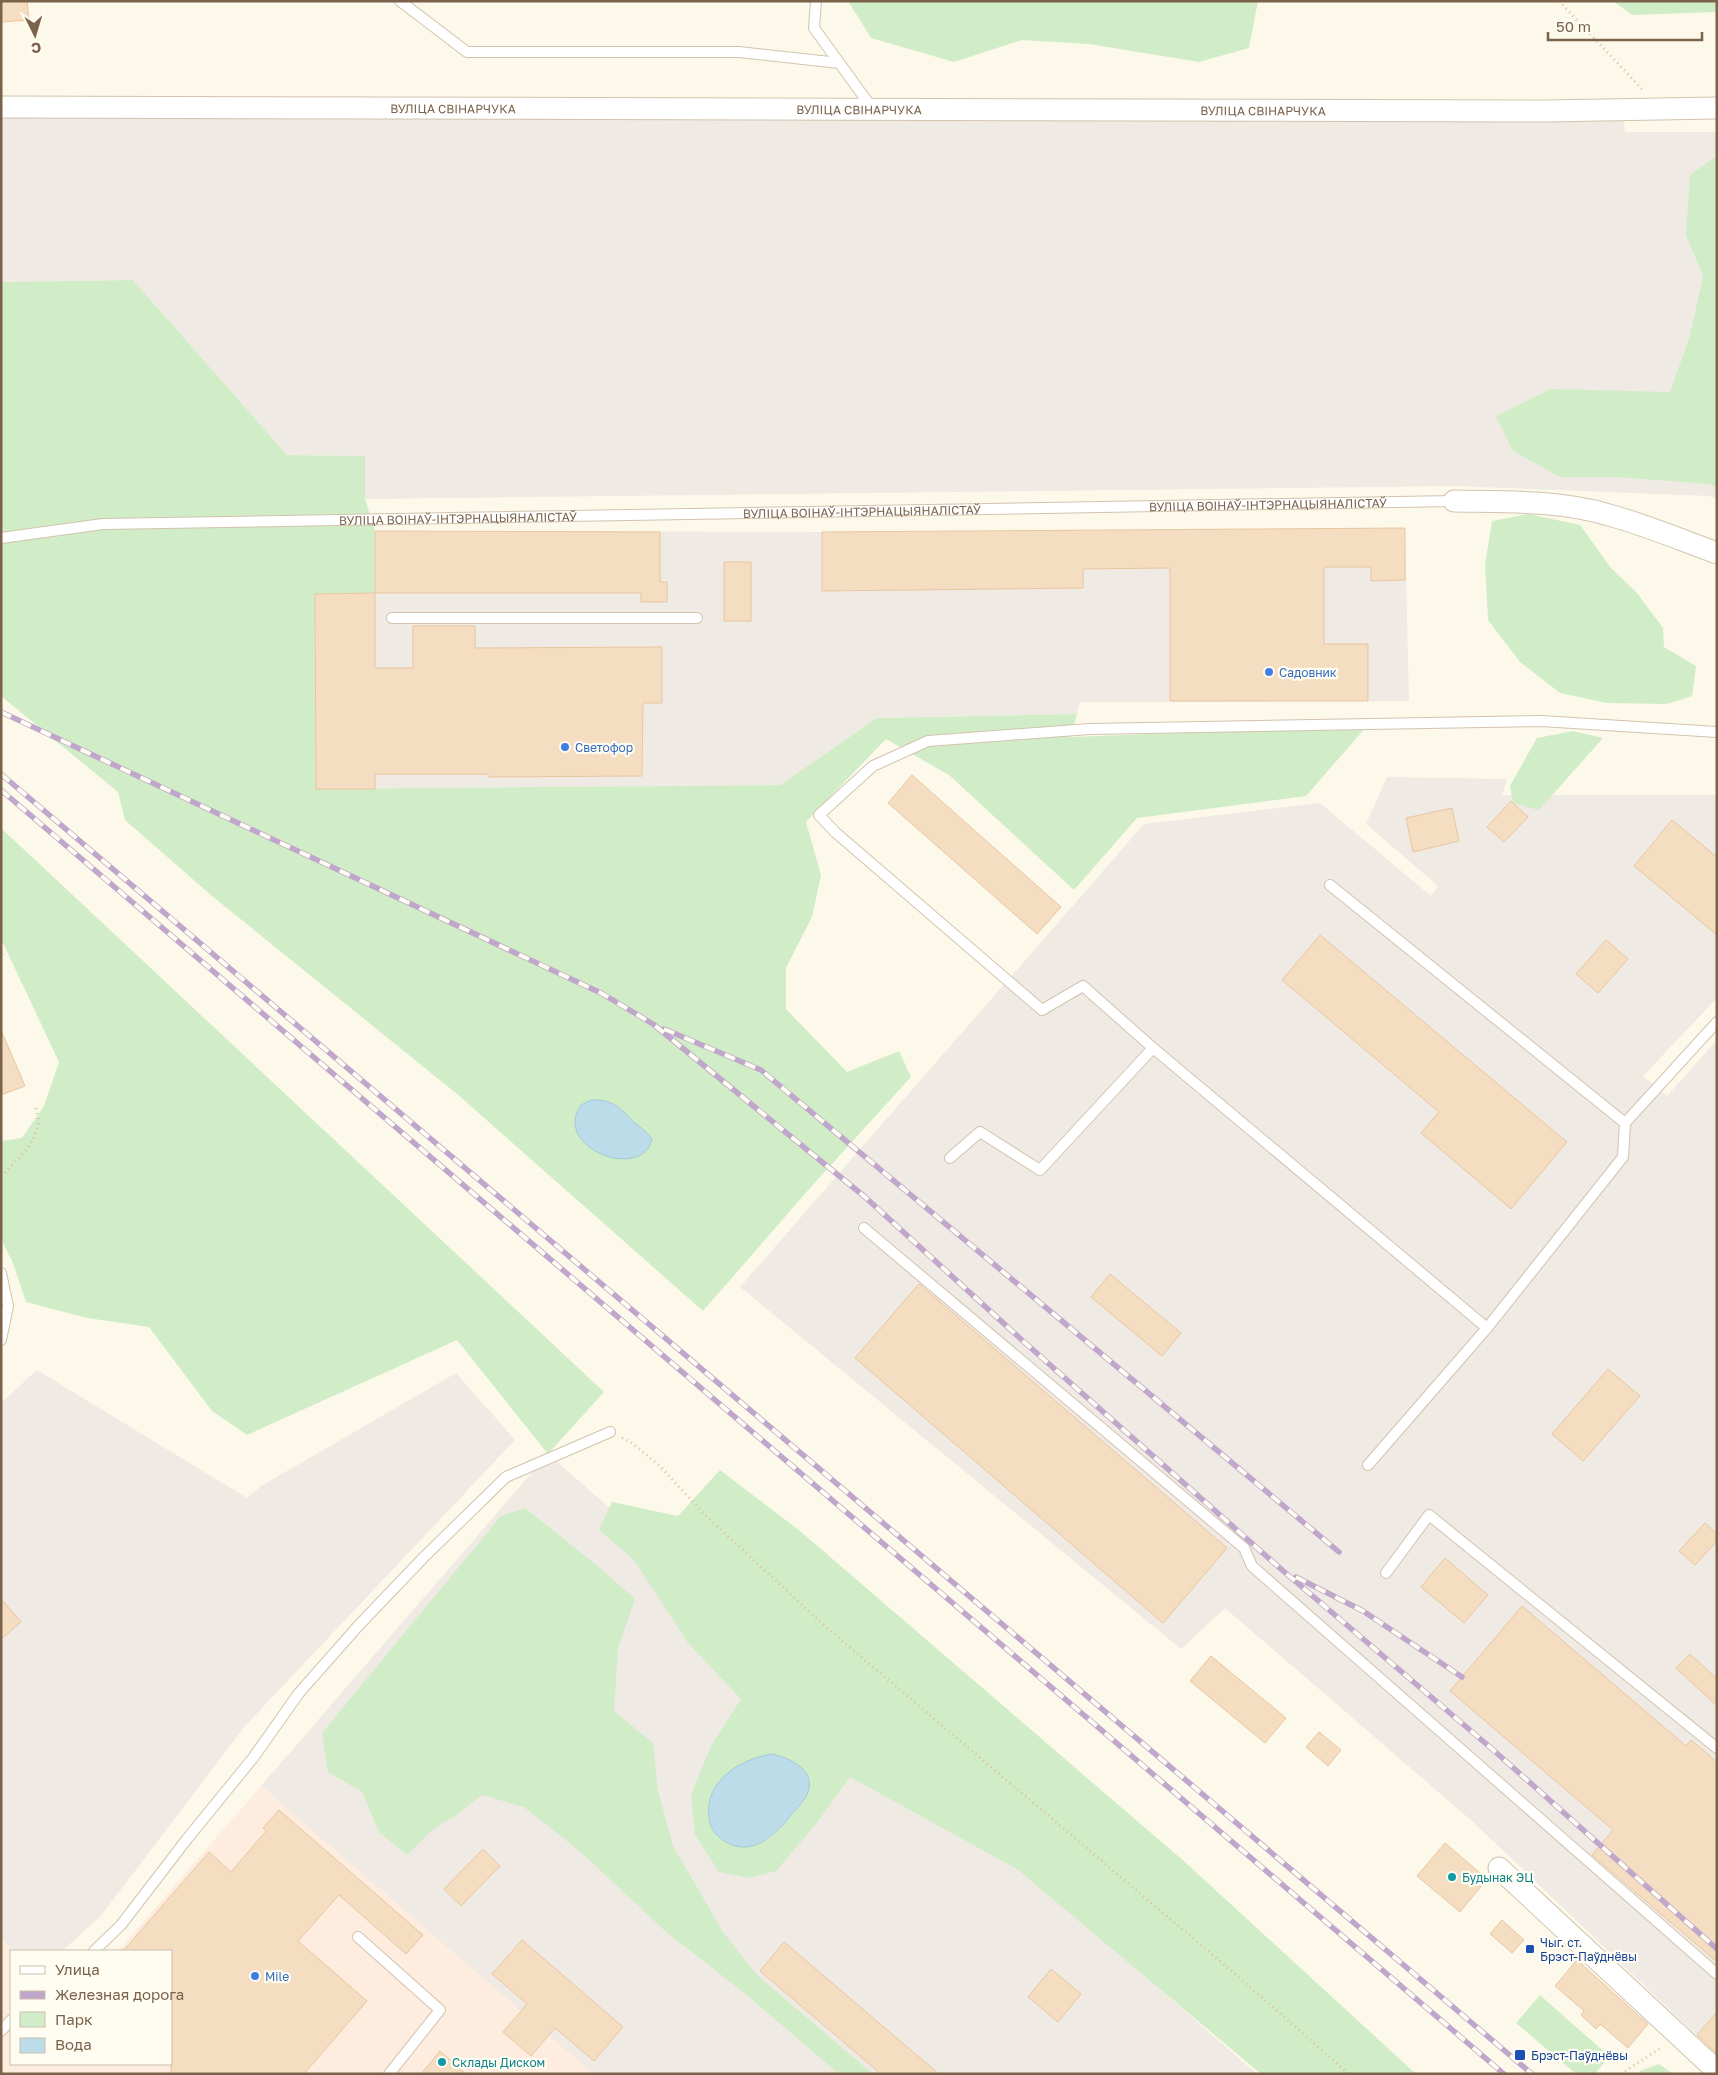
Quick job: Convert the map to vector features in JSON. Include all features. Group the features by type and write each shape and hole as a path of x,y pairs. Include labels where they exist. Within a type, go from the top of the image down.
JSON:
{"street":[{"name":"ВУЛІЦА СВІНАРЧУКА","path":"1,107 1545,111 1717,108"},
{"name":"ВУЛІЦА ВОІНАЎ-ІНТЭРНАЦЫЯНАЛІСТАЎ","path":"1454,501 1528,502 1609,514 1717,553"},
{"path":"1500,1868 1717,2071"}],"lane":[{"path":"400,1 467,52 739,52 839,63"},
{"path":"816,1 814,28 873,109"},
{"name":"ВУЛІЦА ВОІНАЎ-ІНТЭРНАЦЫЯНАЛІСТАЎ","path":"1,538 102,524 1454,501"},
{"path":"392,618 697,618"},
{"path":"1487,1328 1153,1048 1083,986 1042,1010 835,832 819,815 872,766 928,741 1089,729 1541,721 1717,732"},
{"path":"1330,885 1625,1124"},
{"path":"1368,1465 1487,1328 1623,1157 1625,1124 1717,1022"},
{"path":"950,1158 980,1132 1040,1170 1153,1048"},
{"path":"864,1228 1244,1548 1252,1566 1717,1974"},
{"path":"1,1273 8,1306 1,1340"},
{"path":"95,1950 121,1925 186,1839 253,1758 299,1693 359,1625 424,1557 506,1477 610,1432"},
{"path":"1386,1573 1429,1515 1717,1748"},
{"path":"358,1937 440,2010 389,2074"},
{"path":"1,2031 10,2021"}],"path":[{"path":"1559,1 1662,109"},
{"path":"1,950 3,956"},
{"path":"1,1176 18,1159 32,1140 39,1121 35,1105"},
{"path":"610,1432 632,1443 660,1466 705,1515 827,1628 1235,1974 1349,2074"},
{"path":"1621,2074 1680,2036"}],"shaded area":[{"path":"1,107 1623,110 1625,132 1717,132 1717,499 1709,496 1454,486 365,499 365,456 287,455 133,280 1,282"},
{"path":"1405,528 1409,701 1080,702 1077,714 877,718 780,785 316,789 315,594 374,593 375,531 822,532"},
{"path":"1387,777 1507,779 1502,795 1717,795 1717,998 1643,1076 1667,1096 1717,1040 1717,2055 1472,1821 1225,1608 1181,1649 740,1287 1144,824 1320,803 1431,896 1438,886 1366,824"},
{"path":"37,1370 247,1498 261,1486 456,1373 515,1440 245,1726 100,1917 63,1950 12,1950 1,1937 1,1403"},
{"path":"548,1454 1257,2074 594,2074 261,1786"},
{"path":"261,1786 595,2074 1,2074 1,1937 12,1950 10,1950 10,2065 172,2065 172,1950 119,1950"}],"green space":[{"path":"848,1 1258,1 1249,48 1199,62 1089,44 1022,40 954,62 871,38"},
{"path":"1613,1 1717,1 1717,12 1632,15"},
{"path":"1717,156 1717,487 1709,484 1617,477 1560,477 1513,451 1496,416 1551,389 1670,392 1690,336 1703,276 1686,235 1690,175"},
{"path":"133,280 287,455 365,456 365,499 375,531 375,593 315,594 316,789 780,785 877,718 1077,714 1071,737 1367,726 1306,796 1137,818 1074,890 949,775 886,739 806,822 821,875 812,917 786,968 786,1009 847,1072 899,1051 911,1077 810,1188 703,1311 457,1094 212,896 125,820 118,792 1,696 1,282"},
{"path":"1529,514 1580,525 1611,568 1637,593 1663,628 1664,647 1696,666 1692,696 1667,704 1607,703 1560,693 1520,662 1488,620 1485,565 1492,521"},
{"path":"1573,731 1603,738 1539,810 1513,803 1510,786 1537,738"},
{"path":"1,828 604,1392 548,1454 457,1340 247,1435 212,1411 149,1327 87,1318 26,1302 13,1263 1,1239 1,1141 22,1138 44,1106 59,1062 1,939"},
{"path":"720,1470 800,1531 1186,1863 1416,2074 1261,2074 1017,1869 850,1777 816,1824 776,1871 749,1878 719,1872 695,1835 691,1795 711,1746 741,1699 688,1643 634,1560 599,1530 612,1502 678,1516","holes":["711,1797 804,1800 774,1835 766,1841 710,1825 708,1811"]},
{"path":"525,1508 599,1567 635,1599 618,1648 614,1711 653,1743 658,1791 673,1846 723,1932 758,1976 873,2074 839,2074 743,1992 665,1931 582,1853 524,1807 482,1795 432,1830 407,1855 379,1832 362,1792 328,1772 322,1733 501,1516"},
{"path":"1540,1995 1609,2056 1595,2074 1576,2074 1516,2023"},
{"path":"1659,2064 1673,2074 1638,2074 1640,2071"}],"water":[{"path":"591,1100 611,1103 646,1132 652,1139 645,1152 633,1158 618,1158 602,1154 588,1146 578,1134 575,1121 581,1105"},
{"path":"771,1754 799,1765 808,1777 807,1795 779,1829 764,1841 746,1847 726,1842 714,1832 711,1826 709,1805 712,1793 726,1774 736,1767 747,1761"}],"building":[{"path":"1,1 27,1 29,20 1,22"},
{"path":"1405,528 1405,580 1371,581 1371,567 1324,567 1324,644 1368,644 1368,701 1170,701 1170,568 1083,569 1083,588 822,591 822,532"},
{"path":"375,531 660,532 660,582 667,582 667,602 641,602 641,593 375,593"},
{"path":"724,562 751,562 751,621 724,621"},
{"path":"375,593 375,668 413,668 413,626 475,626 475,648 662,647 662,703 643,703 642,776 488,777 488,774 375,774 375,789 316,789 315,594"},
{"path":"912,775 1061,907 1037,934 888,803"},
{"path":"1511,801 1528,817 1504,842 1487,827"},
{"path":"1452,808 1459,841 1413,852 1406,818"},
{"path":"1672,820 1717,857 1717,935 1634,866"},
{"path":"1320,935 1567,1142 1511,1209 1421,1133 1439,1112 1282,980"},
{"path":"1606,940 1628,959 1598,993 1576,974"},
{"path":"1,1030 25,1086 1,1095"},
{"path":"1110,1274 1181,1333 1162,1356 1091,1297"},
{"path":"919,1284 1227,1548 1163,1623 855,1358"},
{"path":"1608,1369 1640,1396 1583,1461 1552,1434"},
{"path":"1705,1523 1717,1534 1717,1541 1695,1565 1679,1551"},
{"path":"1445,1558 1488,1595 1464,1623 1421,1587"},
{"path":"1,1599 21,1622 1,1639"},
{"path":"1522,1606 1686,1746 1691,1740 1717,1762 1717,1962 1592,1855 1613,1830 1450,1691"},
{"path":"1690,1654 1717,1679 1717,1706 1676,1668"},
{"path":"1211,1656 1286,1718 1265,1743 1190,1681"},
{"path":"1319,1732 1341,1750 1328,1766 1306,1747"},
{"name":"Mile","path":"279,1810 423,1935 406,1954 339,1895 298,1941 367,2001 304,2074 171,2074 172,1950 124,1950 209,1852 231,1872 266,1831 263,1828"},
{"name":"Будынак ЭЦ","path":"1445,1843 1487,1879 1460,1912 1417,1876"},
{"path":"483,1849 500,1866 461,1906 444,1889"},
{"path":"1502,1920 1524,1940 1512,1953 1490,1934"},
{"path":"522,1940 623,2027 594,2061 555,2028 531,2056 503,2032 527,2004 492,1974"},
{"path":"784,1942 939,2074 881,2074 760,1971"},
{"name":"Брэст-Паўднёвы","path":"1577,1960 1648,2024 1628,2048 1600,2024 1596,2029 1581,2015 1584,2011 1555,1986"},
{"path":"1051,1969 1081,1994 1058,2022 1028,1997"},
{"path":"1717,2012 1717,2054 1697,2035"},
{"name":"Склады Диском","path":"440,2051 466,2074 421,2074"}],"railway":[{"path":"1,712 601,993 653,1024 865,1197 1023,1341 1281,1569 1491,1748 1717,1949"},
{"path":"1,774 1532,2074"},
{"path":"1,790 1504,2074"},
{"path":"664,1029 761,1070 1339,1552"},
{"path":"1296,1577 1363,1611 1462,1677"}],"place":[{"name":"Садовник","path":"1269,672"},
{"name":"Светофор","path":"565,747"},
{"name":"Будынак ЭЦ","path":"1452,1877"},
{"name":"Чыг. ст. Брэст-Паўднёвы","path":"1530,1949"},
{"name":"Mile","path":"255,1976"},
{"name":"Брэст-Паўднёвы","path":"1520,2055"},
{"name":"Склады Диском","path":"442,2062"}]}
